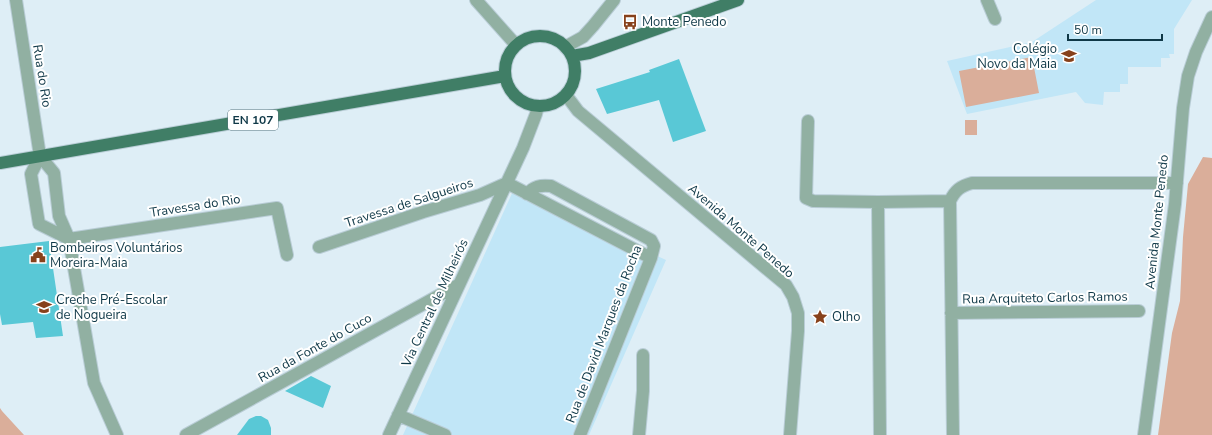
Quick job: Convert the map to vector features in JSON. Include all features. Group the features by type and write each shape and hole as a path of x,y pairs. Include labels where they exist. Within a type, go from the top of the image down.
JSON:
{"main road":[{"path":"568,52 589,53 738,0"},
{"path":"545,36 553,38 568,52 574,64 574,76 571,88 566,95 553,103 538,106 528,104 520,100 513,93 505,76 507,59 516,45 530,38 545,36"},
{"name":"EN 107","path":"0,162 505,76"}],"street":[{"name":"Rua do Rio","path":"16,0 40,156"},
{"path":"476,0 516,45"},
{"path":"568,52 593,26 614,0"},
{"path":"987,0 995,19"},
{"name":"Avenida Monte Penedo","path":"1144,435 1174,212 1183,108 1188,76 1196,52 1212,16"},
{"name":"Avenida Monte Penedo","path":"566,95 578,111 786,285 793,297 798,314 790,435"},
{"name":"Via Central de Milheirós","path":"389,435 507,183 538,106"},
{"path":"808,121 806,198 813,201 950,201"},
{"path":"69,239 39,224 31,174 40,156 54,173 59,216 69,239 94,383 117,435"},
{"path":"953,435 950,201 954,192 961,186 972,183 1176,182"},
{"path":"507,183 651,258"},
{"name":"Travessa de Salgueiros","path":"319,247 423,212 480,195 507,183"},
{"name":"Rua de David Marques da Rocha","path":"527,194 533,188 542,185 551,186 651,240 654,246 651,258 580,435"},
{"path":"878,202 880,435"},
{"name":"Travessa do Rio","path":"69,239 277,208 287,256"},
{"name":"Rua da Fonte do Cuco","path":"186,435 458,285"},
{"name":"Rua Arquiteto Carlos Ramos","path":"951,313 1139,311"},
{"path":"639,435 643,391 643,355"},
{"path":"398,415 426,431 445,435"}],"shaded area":[{"name":"Colégio Novo da Maia","path":"1096,0 1192,0 1174,29 1174,54 1169,54 1170,58 1161,58 1161,67 1128,67 1128,84 1120,84 1120,92 1104,92 1103,105 1085,103 1076,92 967,114 947,61 1032,42"},
{"path":"1032,57 1039,93 966,107 959,71"},
{"path":"965,120 977,120 977,135 965,135"},
{"path":"1203,157 1212,158 1212,435 1158,435 1172,333 1180,301 1183,237 1188,184"},
{"path":"514,189 666,260 589,435 403,435"},
{"path":"0,408 2,411 24,435 0,435"}],"building":[{"path":"679,59 706,131 673,142 659,100 607,114 596,89 650,72 649,70"},
{"path":"49,241 63,336 36,338 33,322 2,325 0,314 0,247"},
{"path":"311,376 331,386 323,408 285,391"},
{"path":"256,416 261,416 268,420 271,428 271,435 237,435 249,419"}],"place":[{"name":"Monte Penedo","path":"630,22"},
{"name":"Colégio Novo da Maia","path":"1069,56"},
{"name":"Bombeiros Voluntários Moreira-Maia","path":"38,255"},
{"name":"Creche Pré-Escolar de Nogueira","path":"44,307"},
{"name":"Olho","path":"820,317"}]}
